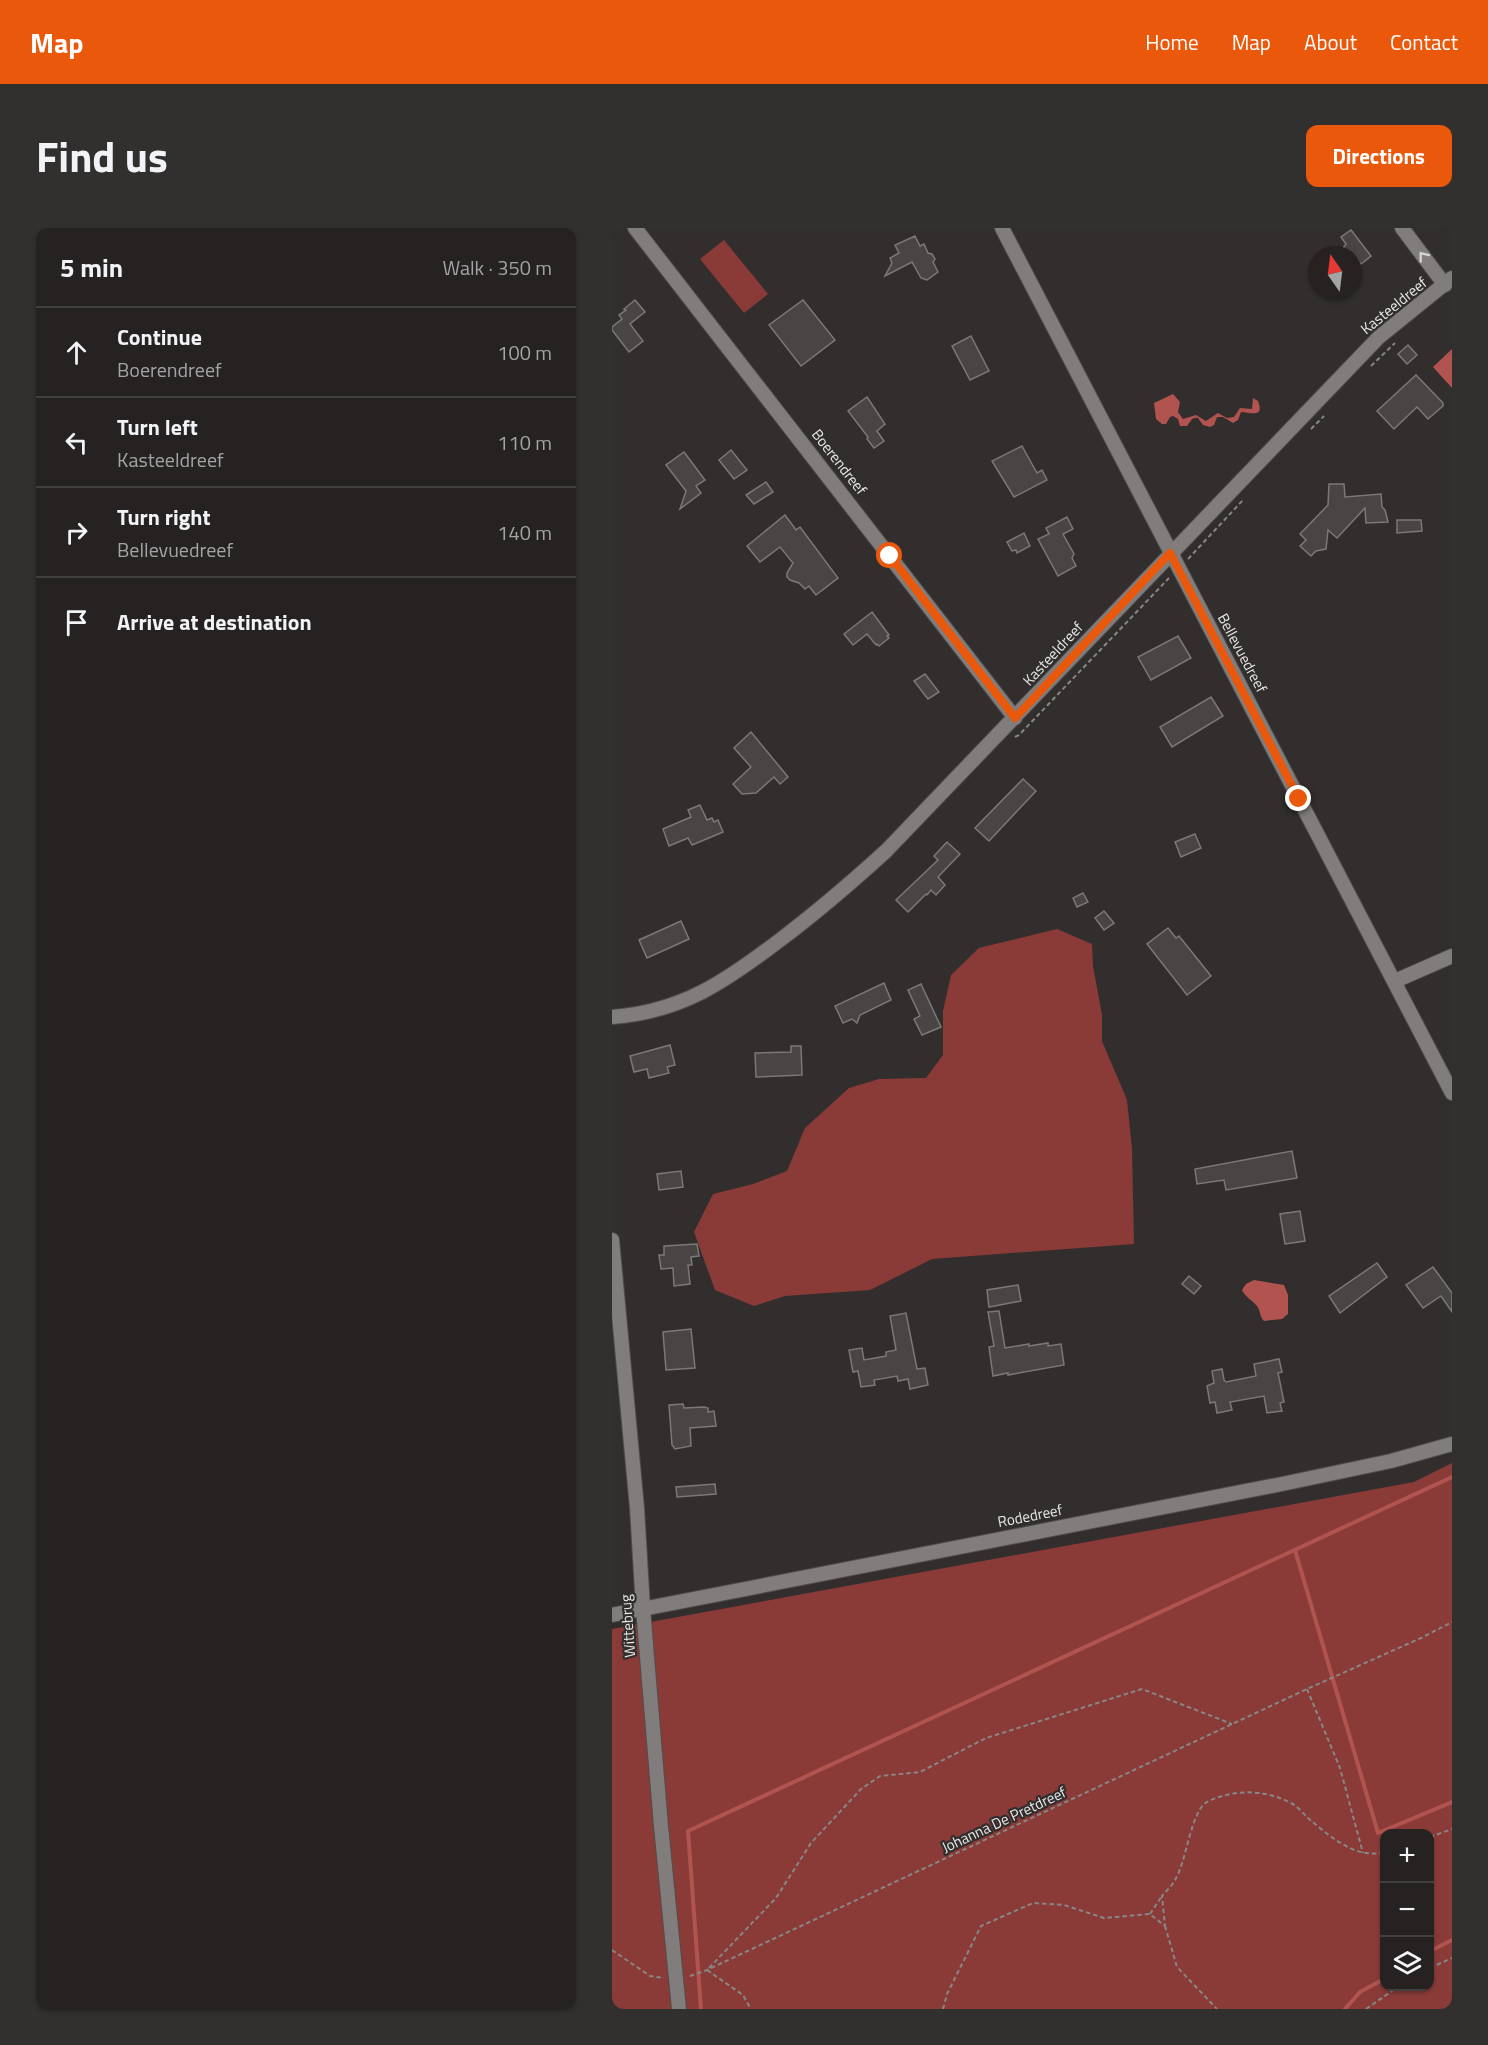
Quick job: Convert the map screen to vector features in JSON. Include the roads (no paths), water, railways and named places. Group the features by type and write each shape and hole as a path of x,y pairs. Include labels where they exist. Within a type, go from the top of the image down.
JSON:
{"street":[{"name":"Boerendreef","path":"635,228 1015,718"},
{"name":"Bellevuedreef","path":"1002,228 1452,1093"},
{"path":"1401,228 1449,282"},
{"name":"Kasteeldreef","path":"612,1017 666,1007 694,997 735,975 819,911 886,851 1379,337 1449,282"},
{"path":"1395,981 1452,956"},
{"name":"Wittebrug","path":"612,1240 679,2009"},
{"name":"Rodedreef","path":"612,1615 1282,1484 1426,1452 1452,1444"}],"waterway":[{"path":"701,2009 688,1831 1452,1477"},
{"path":"1295,1550 1378,1833 1452,1802"},
{"path":"1434,1949 1452,1940"},
{"path":"1345,2009 1360,1992 1380,1981"}]}
